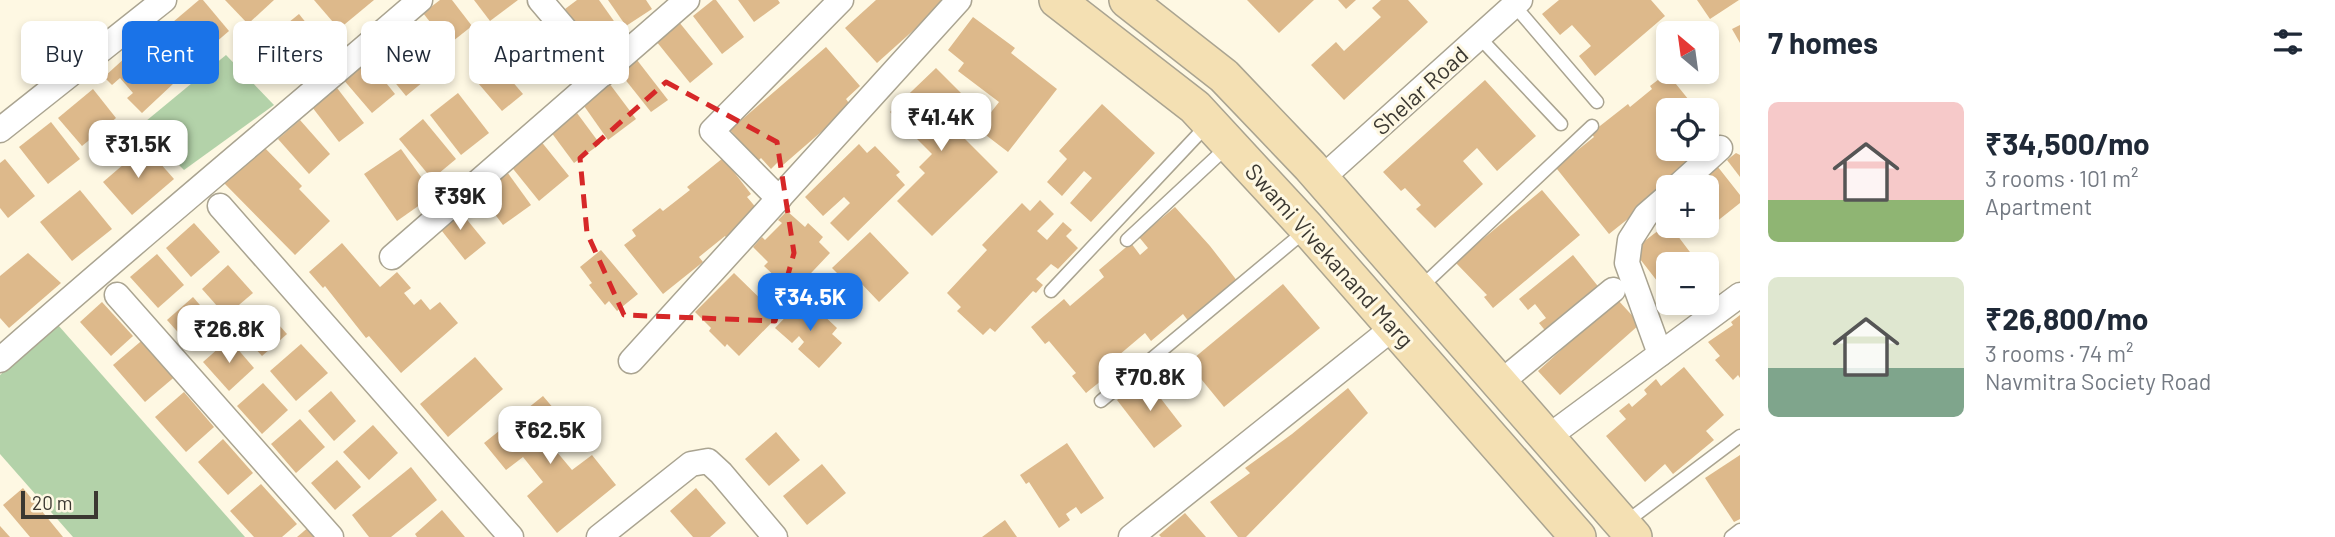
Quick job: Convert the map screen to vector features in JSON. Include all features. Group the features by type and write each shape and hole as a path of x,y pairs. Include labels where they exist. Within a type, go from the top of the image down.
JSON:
{"main road":[{"name":"Swami Vivekanand Marg","path":"1057,0 1195,107 1307,228 1578,537"},
{"name":"Swami Vivekanand Marg","path":"1127,0 1224,76 1321,179 1628,531"}],"street":[{"path":"0,130 164,0"},
{"path":"0,360 98,273 203,187 420,0"},
{"path":"540,0 558,21"},
{"path":"629,51 687,0"},
{"path":"779,199 712,131 841,0"},
{"path":"631,362 959,0"},
{"name":"Shelar Road","path":"1321,179 1517,3"},
{"path":"392,257 591,84"},
{"path":"1690,175 1720,148"},
{"path":"220,206 512,537"},
{"path":"1656,206 1646,215 1630,240 1626,263 1660,354"},
{"path":"1500,383 1613,290"},
{"path":"117,295 331,537"},
{"path":"1548,437 1740,295"},
{"path":"1131,537 1394,327"},
{"path":"599,537 691,464 708,461 775,537"}],"lane":[{"path":"1517,3 1597,102"},
{"path":"1479,37 1561,124"},
{"path":"1418,290 1592,126"},
{"path":"1127,240 1219,133"},
{"path":"1051,291 1219,133"},
{"path":"1101,401 1307,228"},
{"path":"1628,531 1740,436"},
{"path":"1731,537 1740,530"}],"highlighted area":[{"path":"666,82 777,142 794,253 775,321 624,315 587,233 580,158"}],"green space":[{"path":"226,55 233,62 233,84 254,84 274,105 184,170 140,126 191,84 219,84 219,61"},
{"path":"58,325 245,537 73,537 0,454 0,375"}],"building":[{"path":"199,0 203,0 229,31 219,40 219,21 174,21"},
{"path":"225,0 274,0 251,21 245,21"},
{"path":"314,0 374,0 347,22 332,21"},
{"path":"440,0 452,0 469,22 469,28 455,39 455,21 429,21 423,13"},
{"path":"474,0 518,0 490,21"},
{"path":"577,0 599,0 614,21 574,21 565,9"},
{"path":"608,0 646,0 652,9 629,24 629,21 623,21"},
{"path":"716,0 744,37 722,54 693,16"},
{"path":"738,0 778,0 780,3 754,22"},
{"path":"876,0 945,2 877,63 845,28"},
{"path":"1247,0 1314,0 1279,33"},
{"path":"1338,0 1356,0 1346,9"},
{"path":"1381,0 1408,0 1428,22 1344,100 1311,65 1336,42 1344,51 1381,17 1372,8"},
{"path":"1559,0 1651,0 1665,16 1595,76 1579,56 1591,46 1572,25 1560,35 1542,14"},
{"path":"1697,0 1739,0 1710,19"},
{"path":"299,14 305,21 290,21"},
{"path":"973,17 1015,48 1011,53 1057,89 1008,152 978,129 999,102 958,71 964,63 948,50"},
{"path":"679,22 713,64 690,83 656,41"},
{"path":"1740,25 1740,43 1732,29"},
{"path":"826,47 860,86 846,99 851,106 783,165 779,161 771,169 761,158 758,161 730,130"},
{"path":"637,60 668,100 651,112 629,84 629,66"},
{"path":"122,61 122,80 120,78 112,85 108,81 108,73"},
{"path":"361,62 361,84 387,84 395,94 372,113 347,84 347,74"},
{"path":"936,68 973,105 952,126 998,172 932,236 897,201 925,173 919,167 932,154 890,112"},
{"path":"1485,80 1536,136 1497,171 1477,148 1463,161 1483,184 1435,228 1416,209 1421,205 1405,188 1401,191 1383,172"},
{"path":"1656,81 1656,84 1676,84 1687,98 1656,98 1656,161 1700,161 1683,175 1656,175 1656,196 1609,234 1553,164 1571,149 1574,153 1594,137 1591,133 1628,104 1630,107 1652,89 1650,86"},
{"path":"125,84 173,84 142,113 127,98 133,93"},
{"path":"334,84 364,123 339,142 309,103"},
{"path":"396,84 421,84 406,96"},
{"path":"479,84 514,84 523,94 502,111"},
{"path":"610,84 636,119 608,140 582,103"},
{"path":"93,89 116,118 82,146 58,118"},
{"path":"458,93 489,133 461,155 430,115"},
{"path":"1102,104 1155,153 1091,222 1070,203 1092,178 1084,171 1062,196 1047,182 1067,159 1059,151"},
{"path":"574,109 600,144 574,163 548,128"},
{"path":"423,119 456,159 432,179 399,139"},
{"path":"300,120 330,154 309,174 278,139"},
{"path":"51,122 80,159 48,184 19,147"},
{"path":"540,140 569,176 539,201 510,165"},
{"path":"859,144 867,153 875,146 900,172 896,175 905,185 848,241 830,223 850,203 844,197 823,216 805,197"},
{"path":"145,146 174,179 132,215 103,182"},
{"path":"263,146 302,186 299,189 330,221 295,255 224,183"},
{"path":"401,149 434,195 397,221 364,174"},
{"path":"1736,153 1740,155 1740,177 1727,160"},
{"path":"723,158 751,194 747,197 758,210 729,241 725,236 699,257 703,262 663,294 624,245 636,236 632,230 660,208 663,211 690,190 687,187"},
{"path":"5,159 35,196 8,218 0,208 0,163"},
{"path":"1714,162 1740,195 1740,203 1719,220 1719,175 1697,175"},
{"path":"505,169 531,205 503,225 476,189"},
{"path":"80,190 112,229 72,261 40,222"},
{"path":"1542,190 1580,235 1493,308 1484,297 1487,295 1455,262"},
{"path":"1040,200 1054,214 1037,231 1047,240 1063,222 1072,230 1066,236 1078,248 1058,269 1051,264 1036,279 1043,285 1036,293 1033,291 995,332 990,328 983,335 957,311 961,307 947,293 987,250 982,245 1022,203 1030,211"},
{"path":"455,205 486,243 465,260 434,221"},
{"path":"1175,207 1238,282 1189,322 1183,314 1151,341 1145,333 1106,366 1112,372 1086,393 1072,376 1076,373 1049,341 1045,344 1031,327 1064,299 1070,306 1104,277 1099,270 1131,243 1140,255 1148,248 1139,237"},
{"path":"787,211 805,227 808,223 823,237 819,242 830,253 796,289 785,279 782,283 764,266 768,262 753,247 762,237 765,240 782,223 778,220"},
{"path":"194,223 220,252 191,277 166,248"},
{"path":"870,232 909,273 879,302 857,279 850,286 832,268"},
{"path":"1656,232 1656,238 1679,238 1690,252 1656,252 1656,280 1633,250"},
{"path":"342,243 380,287 397,272 411,288 404,293 414,305 421,299 430,310 440,302 458,323 401,373 369,336 366,338 325,286 323,288 309,272"},
{"path":"601,250 638,294 617,311 609,301 605,305 589,285 592,283 580,267"},
{"path":"28,253 61,283 9,328 0,318 0,276"},
{"path":"157,254 184,285 158,308 130,277"},
{"path":"1573,255 1601,290 1548,334 1539,323 1546,318 1535,304 1528,310 1519,299"},
{"path":"228,265 253,293 226,316 202,289"},
{"path":"734,273 778,316 739,356 709,331 711,328 695,312"},
{"path":"1283,284 1320,328 1224,407 1188,363"},
{"path":"193,297 219,327 193,349 167,320"},
{"path":"1617,299 1640,324 1560,395 1538,371"},
{"path":"801,301 816,314 819,311 837,328 832,334 842,343 819,368 798,349 804,342 799,336 792,343 775,328"},
{"path":"102,302 133,336 111,356 80,322"},
{"path":"262,306 287,334 262,356 237,328"},
{"path":"1740,315 1740,378 1738,375 1733,380 1715,360 1720,356 1708,342 1733,325 1731,322"},
{"path":"146,337 178,374 145,402 113,365"},
{"path":"229,339 254,368 229,391 203,362"},
{"path":"301,344 328,373 296,401 270,371"},
{"path":"475,357 503,389 448,437 420,404"},
{"path":"1684,367 1724,415 1706,431 1714,440 1673,474 1665,464 1645,482 1606,436 1626,419 1619,411 1629,403 1632,407 1647,394 1644,390 1656,379 1661,386"},
{"path":"1145,378 1182,426 1154,448 1117,400"},
{"path":"263,383 288,410 262,434 237,406"},
{"path":"1348,388 1368,413 1246,537 1238,537 1210,502 1250,473 1245,468"},
{"path":"331,391 356,421 334,441 308,411"},
{"path":"184,392 214,427 186,452 155,417"},
{"path":"543,396 566,423 546,439 572,470 592,455 616,485 557,533 527,496 543,482 523,457 506,470 484,443"},
{"path":"300,419 325,447 296,473 271,444"},
{"path":"373,425 398,453 369,480 343,452"},
{"path":"776,432 800,460 769,486 745,459"},
{"path":"223,439 253,473 228,495 198,462"},
{"path":"1067,443 1104,498 1081,514 1076,507 1066,514 1070,520 1059,528 1029,482 1026,484 1020,475"},
{"path":"1740,455 1740,519 1734,522 1705,478"},
{"path":"337,460 361,487 335,510 311,483"},
{"path":"822,464 846,493 807,525 783,496"},
{"path":"411,467 437,500 391,537 369,537 352,515"},
{"path":"261,484 297,524 282,537 254,537 230,511"},
{"path":"23,488 63,537 30,537 3,505"},
{"path":"696,488 726,523 710,537 693,537 670,511"},
{"path":"442,510 465,537 417,537 415,534"},
{"path":"1185,513 1206,537 1159,535"},
{"path":"1005,520 1017,537 982,537"},
{"path":"0,526 10,537 0,537"},
{"path":"310,526 320,537 297,537"}]}
